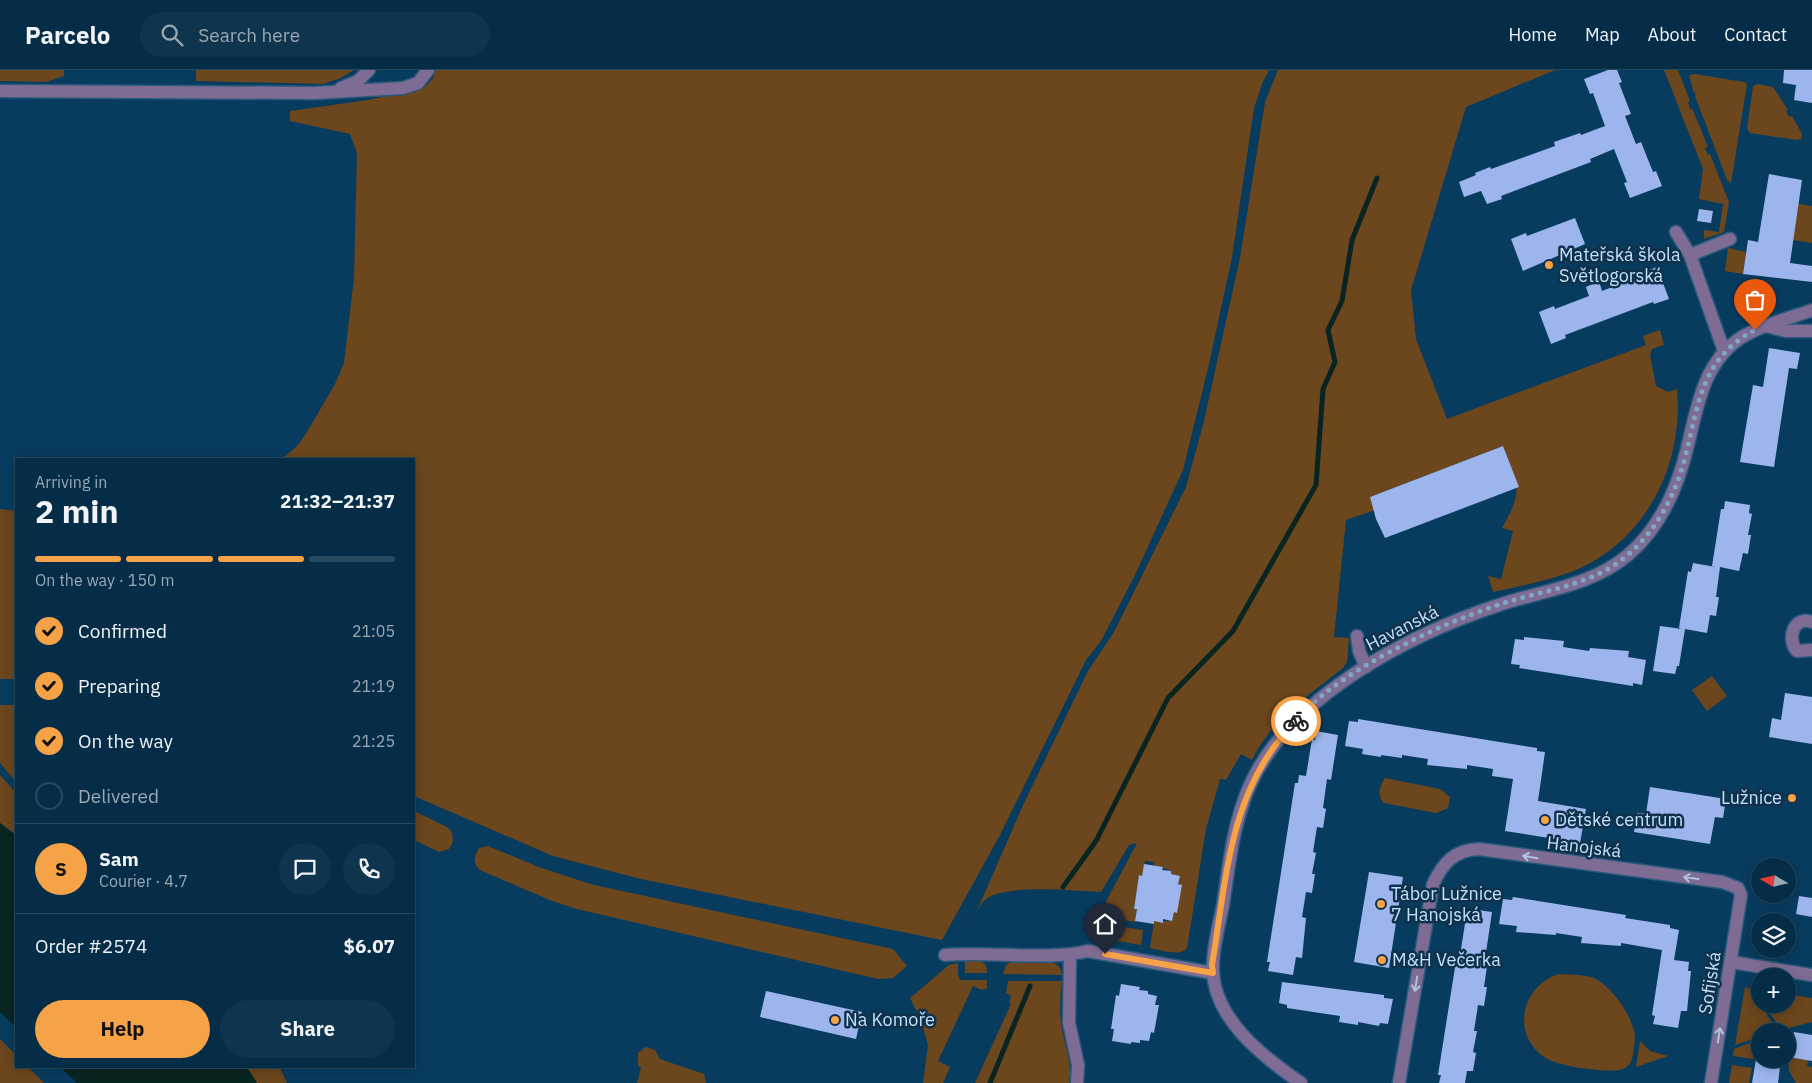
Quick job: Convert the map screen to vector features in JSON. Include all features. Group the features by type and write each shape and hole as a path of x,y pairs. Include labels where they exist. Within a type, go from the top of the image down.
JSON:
{"street":[{"path":"327,92 348,86 369,70"},
{"path":"0,91 134,94 327,92 403,88 418,83 428,70"},
{"path":"1676,232 1690,255 1724,351 1740,338 1766,326 1812,310"},
{"path":"1690,255 1730,239"},
{"path":"1766,326 1786,331 1812,331"},
{"name":"Havanská","path":"1301,1083 1256,1046 1231,1020 1221,1003 1213,973 1232,848 1239,816 1259,767 1284,732 1328,690 1366,667 1470,614 1586,580 1610,569 1631,552 1652,528 1669,502 1682,468 1703,387 1724,351"},
{"path":"1812,622 1806,620 1797,624 1793,628 1791,641 1797,651 1812,650"},
{"path":"1357,636 1359,652 1366,667"},
{"name":"Hanojská","path":"1399,1083 1433,884 1444,866 1458,853 1479,849 1722,882 1738,888"},
{"name":"Sofijská","path":"1712,1083 1741,895 1738,888"},
{"path":"944,955 997,953 1070,955 1088,951 1213,973"},
{"path":"1070,955 1069,1023 1078,1065 1077,1083"},
{"path":"1731,962 1812,975"}],"shaded area":[{"path":"0,70 64,70 64,76 46,82 0,81"},
{"path":"196,70 354,70 341,78 323,84 196,81"},
{"path":"433,70 1269,70 1254,108 1232,257 1209,364 1183,470 1134,577 1101,641 1086,660 1000,835 942,940 641,879 553,856 415,796 415,458 283,458 299,444 310,427 335,384 344,363 354,278 357,153 350,134 290,121 290,111 368,100 425,87 434,77"},
{"path":"1278,70 1555,70 1466,107 1411,290 1416,339 1447,419 1646,345 1643,336 1660,330 1664,345 1652,349 1650,355 1656,386 1668,392 1677,389 1677,418 1674,446 1666,473 1654,498 1639,522 1620,542 1597,559 1571,572 1543,581 1493,592 1488,576 1501,579 1513,531 1502,528 1514,504 1516,495 1515,479 1503,446 1370,497 1375,510 1346,520 1334,637 1349,638 1347,662 1343,668 1304,698 1280,720 1269,733 1252,760 1241,754 1226,780 1220,779 1206,829 1187,948 1184,951 1175,952 1150,948 1154,921 1172,921 1174,912 1177,912 1181,885 1178,884 1179,876 1154,865 1154,862 1145,861 1142,876 1139,876 1134,908 1137,909 1135,922 1102,916 1101,911 1137,843 1129,845 1101,892 1041,889 1008,891 985,900 976,912 1024,803 1088,671 1114,632 1186,487 1204,421 1240,258 1265,102"},
{"path":"1664,70 1678,70 1690,101 1688,102 1690,109 1692,108 1708,147 1705,148 1708,155 1710,154 1729,202 1724,232 1704,239 1704,230 1719,232 1723,204 1699,199 1703,169"},
{"path":"1695,74 1747,84 1731,183 1727,180 1695,96 1696,93 1694,93 1689,75"},
{"path":"1758,84 1773,87 1788,110 1786,111 1789,117 1792,116 1802,134 1801,139 1750,133 1747,129 1753,86"},
{"path":"1798,204 1812,206 1812,243 1792,240"},
{"path":"1728,248 1746,252 1743,274 1725,271"},
{"path":"0,509 15,511 15,679 0,679"},
{"path":"1712,676 1727,696 1707,711 1692,690"},
{"path":"0,705 15,705 15,781 0,763"},
{"path":"0,775 15,792 15,834 0,823"},
{"path":"1385,778 1440,789 1450,797 1448,808 1436,813 1384,803 1379,794 1380,787"},
{"path":"415,811 447,827 452,832 453,842 449,849 439,852 415,840"},
{"path":"0,823 15,834 15,1026 0,1012"},
{"path":"488,846 541,868 594,885 893,949 907,966 893,978 878,979 577,909 552,901 480,870 476,865 475,857 479,848"},
{"path":"1103,924 1143,930 1141,945 1099,938 1094,930"},
{"path":"965,959 980,961 986,965 987,973 965,973"},
{"path":"1013,961 1050,961 1060,968 1062,975 1003,974 1006,965"},
{"path":"958,963 960,980 987,980 987,988 982,990 973,986 938,1061 950,1067 943,1083 923,1083 928,1045 922,1023 910,998 949,965"},
{"path":"1559,974 1592,977 1608,988 1620,1002 1629,1017 1635,1034 1631,1062 1627,1067 1612,1070 1560,1064 1544,1057 1534,1047 1527,1036 1524,1024 1525,1011 1529,999 1546,980"},
{"path":"1008,981 1062,981 1060,1017 1069,1062 1069,1083 975,1083 1011,1004 1009,1003 1011,996 1006,993"},
{"path":"1745,987 1751,991 1751,1013 1766,1013 1773,1023 1751,1023 1751,1040 1735,1045"},
{"path":"1796,995 1812,998 1812,1022 1796,1026 1796,1023 1776,1023 1770,1013 1796,1013"},
{"path":"0,1039 15,1054 15,1068 29,1068 44,1083 0,1083"},
{"path":"1640,1041 1650,1051 1668,1056 1636,1067"},
{"path":"1751,1043 1751,1059 1733,1056 1734,1049"},
{"path":"646,1047 655,1050 660,1059 704,1074 706,1083 637,1083 641,1068 638,1065 638,1053"},
{"path":"1796,1058 1808,1060 1807,1066 1812,1067 1812,1083 1796,1083 1789,1068 1796,1068"},
{"path":"1732,1065 1752,1068 1749,1083 1729,1083"},
{"path":"61,1068 247,1068 257,1083 77,1083"},
{"path":"247,1068 280,1068 287,1083 257,1083"}],"building":[{"path":"1608,70 1617,70 1622,82 1619,83 1631,114 1625,116 1636,144 1641,142 1653,172 1656,171 1662,186 1630,198 1624,183 1627,182 1614,149 1590,159 1591,162 1501,196 1502,199 1487,204 1481,191 1464,197 1459,182 1476,175 1475,173 1555,146 1554,142 1605,126 1593,93 1590,94 1584,79"},
{"path":"1784,70 1812,70 1812,103 1794,100 1796,85 1783,83"},
{"path":"1769,174 1802,180 1790,263 1812,266 1812,282 1743,274 1748,240 1758,242"},
{"path":"1699,209 1713,211 1711,223 1697,221"},
{"path":"1575,218 1585,244 1523,271 1511,239 1526,233 1527,236"},
{"path":"1657,267 1669,299 1654,304 1653,302 1565,335 1566,338 1551,344 1539,312 1554,306 1555,309 1589,296 1586,287 1599,281 1602,291 1643,275 1642,273"},
{"path":"1769,348 1800,353 1797,369 1789,368 1774,467 1740,462 1753,385 1763,387"},
{"path":"1503,446 1519,487 1385,538 1376,519 1370,497"},
{"path":"1725,501 1750,505 1749,513 1752,514 1748,535 1751,535 1748,554 1743,553 1739,571 1720,567 1716,597 1719,597 1716,616 1710,615 1707,633 1685,629 1679,666 1677,666 1675,674 1653,671 1660,626 1682,629 1679,628 1688,571 1691,572 1693,563 1716,567 1712,566 1721,509 1724,509"},
{"path":"1524,637 1564,641 1563,647 1589,651 1590,648 1629,651 1628,657 1646,660 1642,685 1633,683 1633,686 1519,668 1520,665 1511,664 1515,639 1524,640"},
{"path":"1785,693 1812,697 1812,744 1769,737 1772,718 1781,720"},
{"path":"1358,719 1537,748 1537,751 1545,752 1538,801 1586,809 1580,843 1505,831 1513,779 1492,776 1493,769 1467,765 1467,769 1427,765 1428,759 1402,755 1402,758 1381,755 1381,757 1362,754 1363,749 1345,746 1349,721 1358,722"},
{"path":"1316,731 1338,735 1331,780 1327,779 1323,808 1326,809 1323,828 1317,827 1313,852 1316,853 1312,874 1315,874 1312,893 1306,892 1302,917 1306,918 1302,958 1296,957 1293,975 1268,971 1270,962 1267,962 1295,783 1298,783 1299,775 1306,776 1312,739 1315,740"},
{"path":"1650,787 1726,799 1723,818 1715,817 1710,844 1634,832 1637,813 1646,814"},
{"path":"1144,864 1163,867 1162,870 1171,871 1171,874 1180,876 1178,884 1182,885 1177,913 1174,912 1172,921 1163,919 1163,923 1154,921 1154,924 1135,921 1137,909 1134,909 1139,875 1142,876"},
{"name":"Tábor Lužnice 7 Hanojská","path":"1369,872 1403,877 1389,968 1354,962"},
{"path":"1799,896 1812,898 1812,917 1796,914"},
{"path":"1513,897 1626,915 1625,918 1670,925 1670,928 1679,930 1674,960 1689,962 1688,971 1691,971 1687,1011 1681,1011 1678,1028 1653,1024 1655,1016 1652,1015 1662,950 1621,943 1621,946 1581,943 1582,937 1556,933 1556,935 1516,932 1517,926 1499,924 1503,899 1512,900"},
{"path":"1470,909 1492,912 1484,966 1487,966 1484,987 1487,987 1484,1006 1478,1005 1474,1031 1477,1031 1473,1052 1476,1053 1473,1071 1467,1071 1465,1083 1439,1083 1441,1075 1438,1075 1456,961 1459,962 1466,917 1469,918"},
{"path":"1282,982 1384,995 1384,998 1393,999 1388,1024 1380,1023 1379,1026 1358,1022 1358,1025 1339,1022 1340,1016 1287,1008 1287,1005 1279,1003"},
{"path":"1121,984 1140,987 1139,990 1148,991 1148,994 1157,996 1155,1005 1159,1005 1154,1033 1151,1032 1149,1041 1140,1040 1140,1043 1131,1042 1131,1044 1112,1041 1114,1029 1111,1029 1116,995 1119,996"},
{"path":"766,991 862,1012 856,1039 760,1017"},
{"path":"1796,1032 1812,1035 1812,1061 1796,1058"},
{"path":"1754,1068 1780,1068 1778,1083 1752,1083"}],"waterway":[{"path":"1063,887 1096,841 1168,698 1233,631 1316,485 1323,389 1335,362 1328,330 1342,301 1352,240 1377,178"},
{"path":"990,1083 1030,986"}],"way so far":[{"path":"1296,721 1328,690 1427,634 1470,614 1586,580 1610,569 1631,552 1652,528 1674,491 1682,468 1703,387 1716,361 1724,351 1740,338 1755,330"}],"place":[{"name":"Mateřská škola Světlogorská","path":"1549,265"},
{"name":"Lužnice","path":"1792,798"},
{"name":"Dětské centrum","path":"1545,820"},
{"name":"Tábor Lužnice 7 Hanojská","path":"1381,904"},
{"name":"M&H Večerka","path":"1382,960"},
{"name":"Na Komoře","path":"835,1020"}],"route":[{"path":"1105,954 1213,973 1212,965 1239,816 1259,767 1284,732 1296,721"}]}
